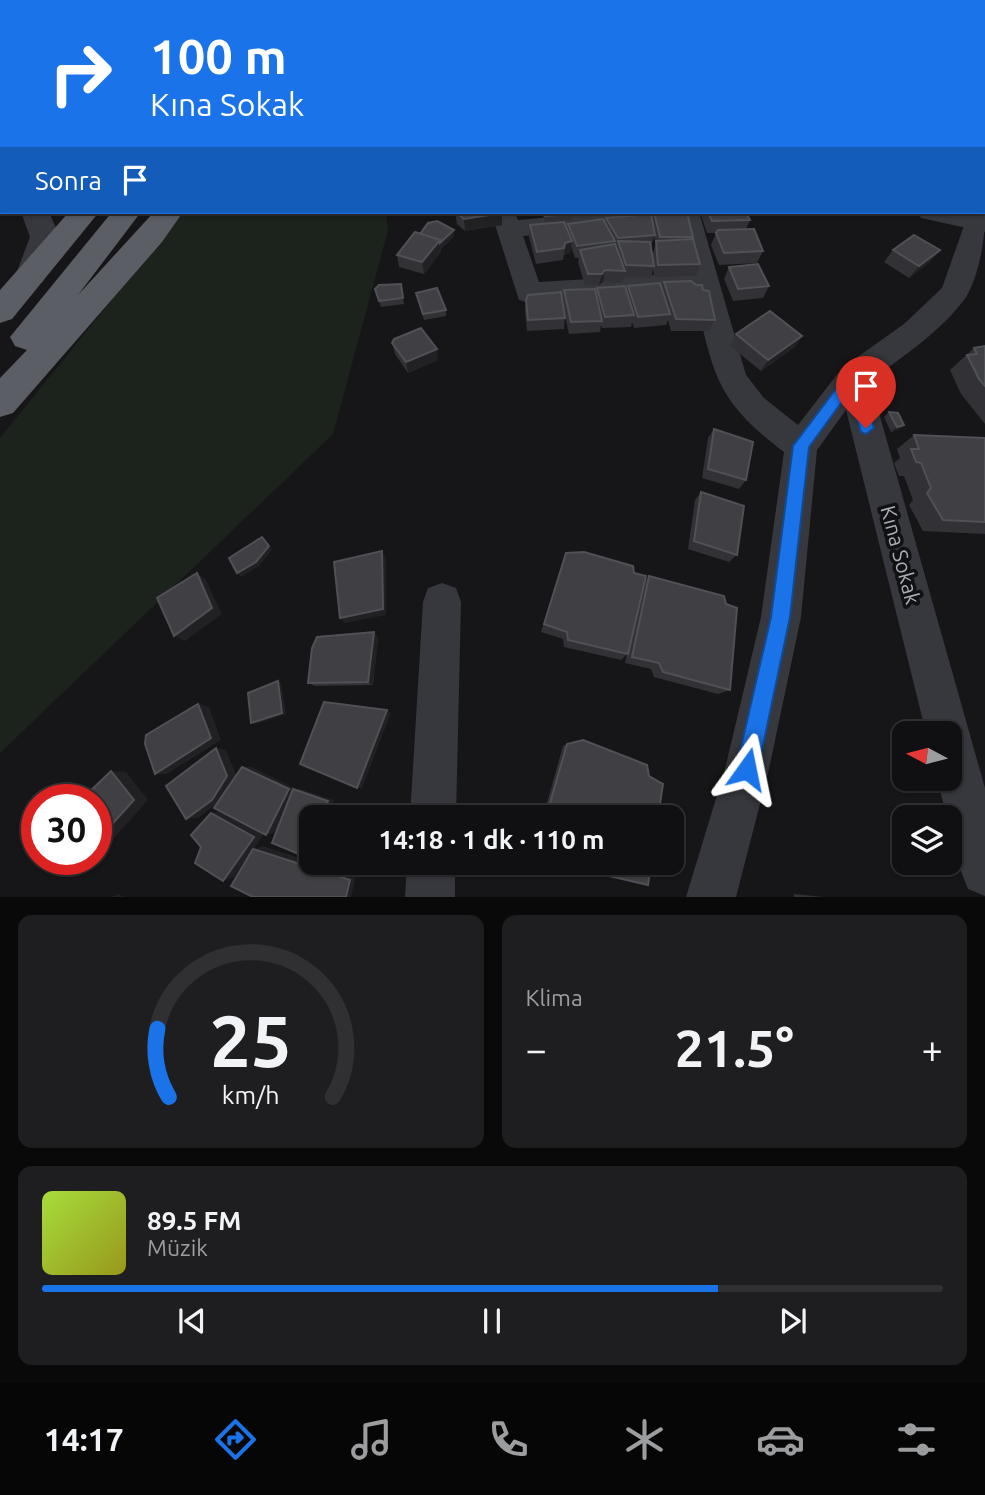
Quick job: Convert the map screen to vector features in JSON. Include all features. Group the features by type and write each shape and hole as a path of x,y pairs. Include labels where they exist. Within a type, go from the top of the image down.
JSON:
{"highway":[{"path":"0,311 83,214"},
{"path":"0,372 125,214"},
{"path":"0,402 167,214"}],"street":[{"path":"32,274 45,237 36,214"},
{"path":"646,214 507,221 529,293 707,281"},
{"path":"687,214 707,281 731,378 742,397 759,415 801,446"},
{"path":"711,897 747,769 780,617 801,446 853,377 914,332 954,293 980,236 935,214"},
{"name":"Kına Sokak","path":"853,377 945,721"},
{"path":"434,805 442,601"},
{"path":"962,787 985,873"},
{"path":"430,897 431,875"}],"shaded area":[{"path":"181,214 386,214 388,230 333,434 0,753 0,438"}],"building":[{"path":"458,214 496,214 464,219"},
{"path":"651,214 655,235 618,238 606,218"},
{"path":"654,214 687,214 693,237 660,237"},
{"path":"709,214 747,214 750,220 712,221"},
{"path":"603,219 615,241 577,246 568,224"},
{"path":"437,221 454,230 440,243 440,240 420,234 428,223"},
{"path":"564,222 572,241 565,243 564,248 537,252 530,225"},
{"path":"754,229 763,251 724,253 716,233 718,230"},
{"path":"415,232 440,240 422,262 397,255"},
{"path":"914,235 940,250 919,266 893,250"},
{"path":"693,239 700,264 658,265 656,241"},
{"path":"618,241 650,242 654,266 626,265"},
{"path":"615,244 625,271 605,270 602,274 588,274 580,250"},
{"path":"758,264 769,286 738,289 729,267"},
{"path":"691,281 709,291 715,320 676,319 664,282"},
{"path":"660,283 670,314 638,317 628,286"},
{"path":"401,284 403,298 379,301 375,289 379,285"},
{"path":"625,286 634,315 605,317 597,288"},
{"path":"437,288 446,310 423,314 416,293"},
{"path":"595,289 602,321 571,322 564,290"},
{"path":"561,292 565,318 528,320 528,295"},
{"path":"770,311 802,336 768,360 736,334"},
{"path":"421,328 437,349 406,362 392,343 394,339"},
{"path":"985,346 985,386 967,355 977,354 974,348"},
{"path":"889,412 898,413 904,425 897,427"},
{"path":"714,429 753,442 746,480 708,469"},
{"path":"914,435 985,438 985,522 943,520 927,493 931,488 921,463 916,462 911,449 919,449"},
{"path":"701,492 744,506 737,555 694,541"},
{"path":"262,537 269,546 256,562 237,573 229,558"},
{"path":"382,551 383,609 340,618 334,562"},
{"path":"584,552 633,566 634,573 646,576 628,654 568,640 567,632 544,624 566,553"},
{"path":"197,573 212,608 174,636 157,598"},
{"path":"649,576 724,596 726,604 737,608 730,690 663,672 659,663 632,657"},
{"path":"374,632 368,682 308,683 312,648 317,637"},
{"path":"278,681 282,713 251,723 248,693"},
{"path":"324,702 387,710 357,788 300,764"},
{"path":"198,704 211,738 155,774 145,744 146,735"},
{"path":"583,740 647,765 649,776 663,784 660,805 549,805 567,744"},
{"path":"216,748 227,776 212,800 186,819 166,786"},
{"path":"242,767 289,789 266,835 214,808"},
{"path":"111,771 134,800 112,824 112,784 98,784"},
{"path":"293,789 328,801 326,805 299,805 299,854 272,843"},
{"path":"211,813 254,837 223,881 195,863 201,847 191,835"},
{"path":"253,849 299,864 299,875 334,875 350,880 346,897 253,897 231,886"},
{"path":"605,875 649,875 648,885"}],"route":[{"path":"747,769 780,617 801,446 853,377 866,428"}]}
